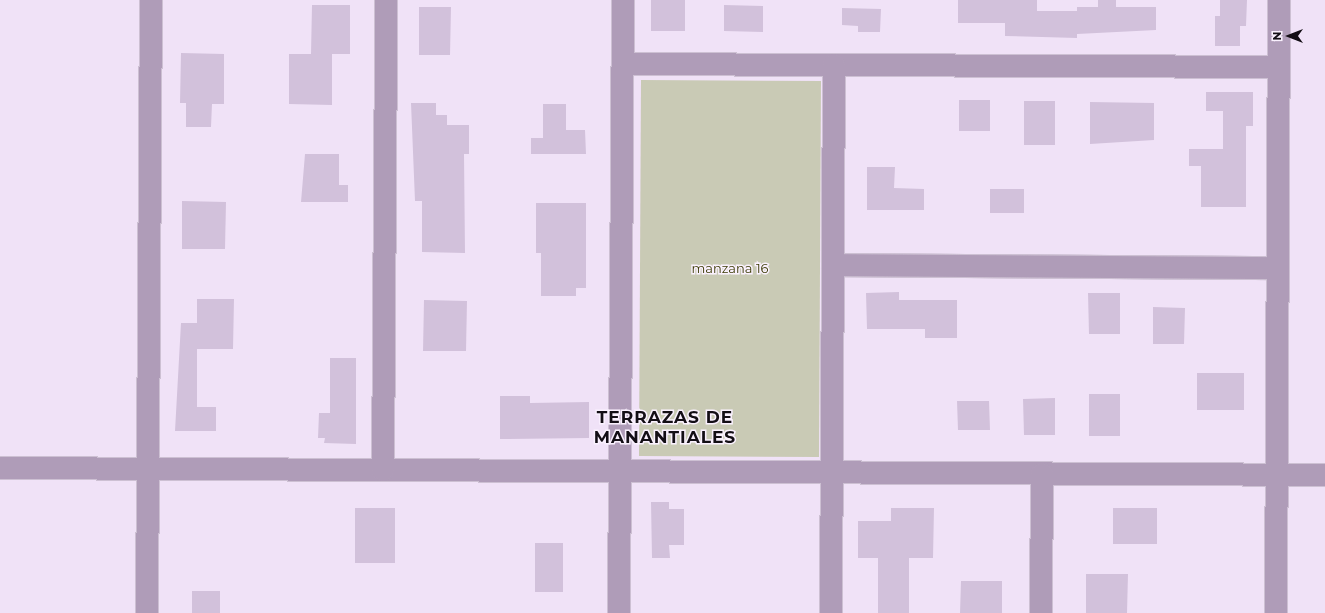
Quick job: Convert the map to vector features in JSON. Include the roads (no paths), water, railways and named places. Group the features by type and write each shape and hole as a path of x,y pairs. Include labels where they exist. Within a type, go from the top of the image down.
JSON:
{"street":[{"path":"147,613 150,0"},
{"path":"384,470 386,0"},
{"path":"619,613 623,0"},
{"path":"1276,613 1279,0"},
{"path":"623,64 1279,66"},
{"path":"831,613 834,65"},
{"path":"833,265 1278,268"},
{"path":"0,468 1325,475"},
{"path":"1041,613 1042,474"}],"district":[{"name":"TERRAZAS DE MANANTIALES","path":"665,428"}],"park label":[{"name":"manzana 16","path":"730,268"}]}
